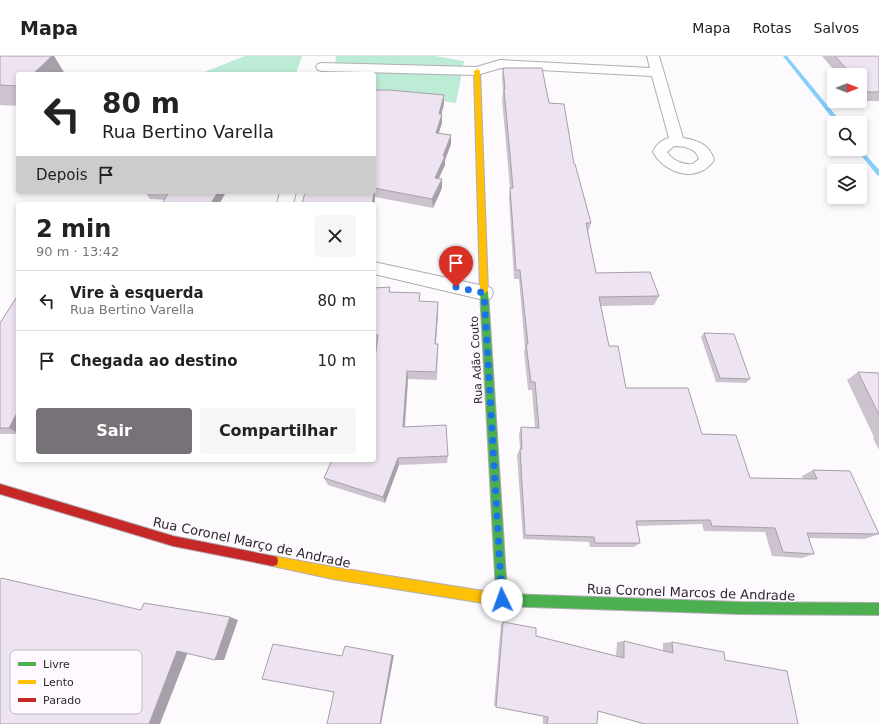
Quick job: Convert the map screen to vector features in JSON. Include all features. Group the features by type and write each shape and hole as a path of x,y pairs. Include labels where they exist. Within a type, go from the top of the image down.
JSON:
{"street":[{"path":"653,56 677,142"},
{"path":"321,66 477,71 500,64 657,72"},
{"name":"Rua Adão Couto","path":"477,71 484,293 502,600"},
{"path":"376,268 484,293"},
{"name":"Rua Coronel Março de Andrade","path":"0,489 173,541 334,573 502,600"},
{"name":"Rua Coronel Marcos de Andrade","path":"502,600 732,608 879,610"}],"green space":[{"path":"245,56 302,56 297,72 204,72"},
{"path":"336,56 435,56 464,61 456,103 376,91 376,72 334,72"}],"building":[{"path":"0,56 52,56 35,72 16,72 16,86 0,85"},
{"path":"835,56 879,56 879,92 867,92 867,68 846,68"},
{"path":"503,68 542,68 549,103 564,104 574,164 591,223 586,223 596,273 650,272 659,296 599,297 609,346 618,346 626,388 688,388 702,434 736,435 750,478 817,479 813,470 850,471 879,534 807,533 814,554 783,552 775,528 712,526 710,520 636,521 640,543 595,543 594,537 525,535 520,449 522,449 521,427 539,428 535,382 531,382 526,344 528,344 520,270 516,270 510,188 513,188"},
{"path":"376,90 444,95 439,114 442,114 436,133 451,135 443,156 445,156 435,178 442,179 432,199 376,188"},
{"path":"167,194 217,194 212,202 163,202"},
{"path":"304,194 374,194 372,202 302,202"},
{"path":"390,287 389,292 420,293 419,301 438,302 435,344 438,344 436,372 407,371 403,427 446,425 448,456 398,458 383,497 324,478 331,462 376,462 376,350 378,335 376,335 376,288"},
{"path":"16,298 16,415 9,428 0,428 0,323"},
{"path":"704,333 734,334 750,379 720,378"},
{"path":"858,372 879,373 879,415"},
{"path":"0,579 141,610 144,603 230,617 215,660 177,651 149,724 0,724"},
{"path":"503,622 536,628 536,636 624,658 624,641 673,653 672,642 724,652 725,660 787,671 798,724 645,724 598,711 597,724 547,724 548,717 496,707"},
{"path":"273,644 342,656 345,646 392,655 380,724 327,724 334,692 262,679"}],"waterway":[{"path":"785,56 833,116"},
{"path":"865,156 879,174"}],"traffic: fast":[{"path":"484,291 502,600"},
{"path":"496,599 740,608 879,609"}],"traffic: slow":[{"path":"477,71 484,291"},
{"path":"273,561 333,573 496,599"}],"traffic: jam":[{"path":"0,489 173,541 273,561"}],"route":[{"path":"456,287 484,293 502,600"}]}
